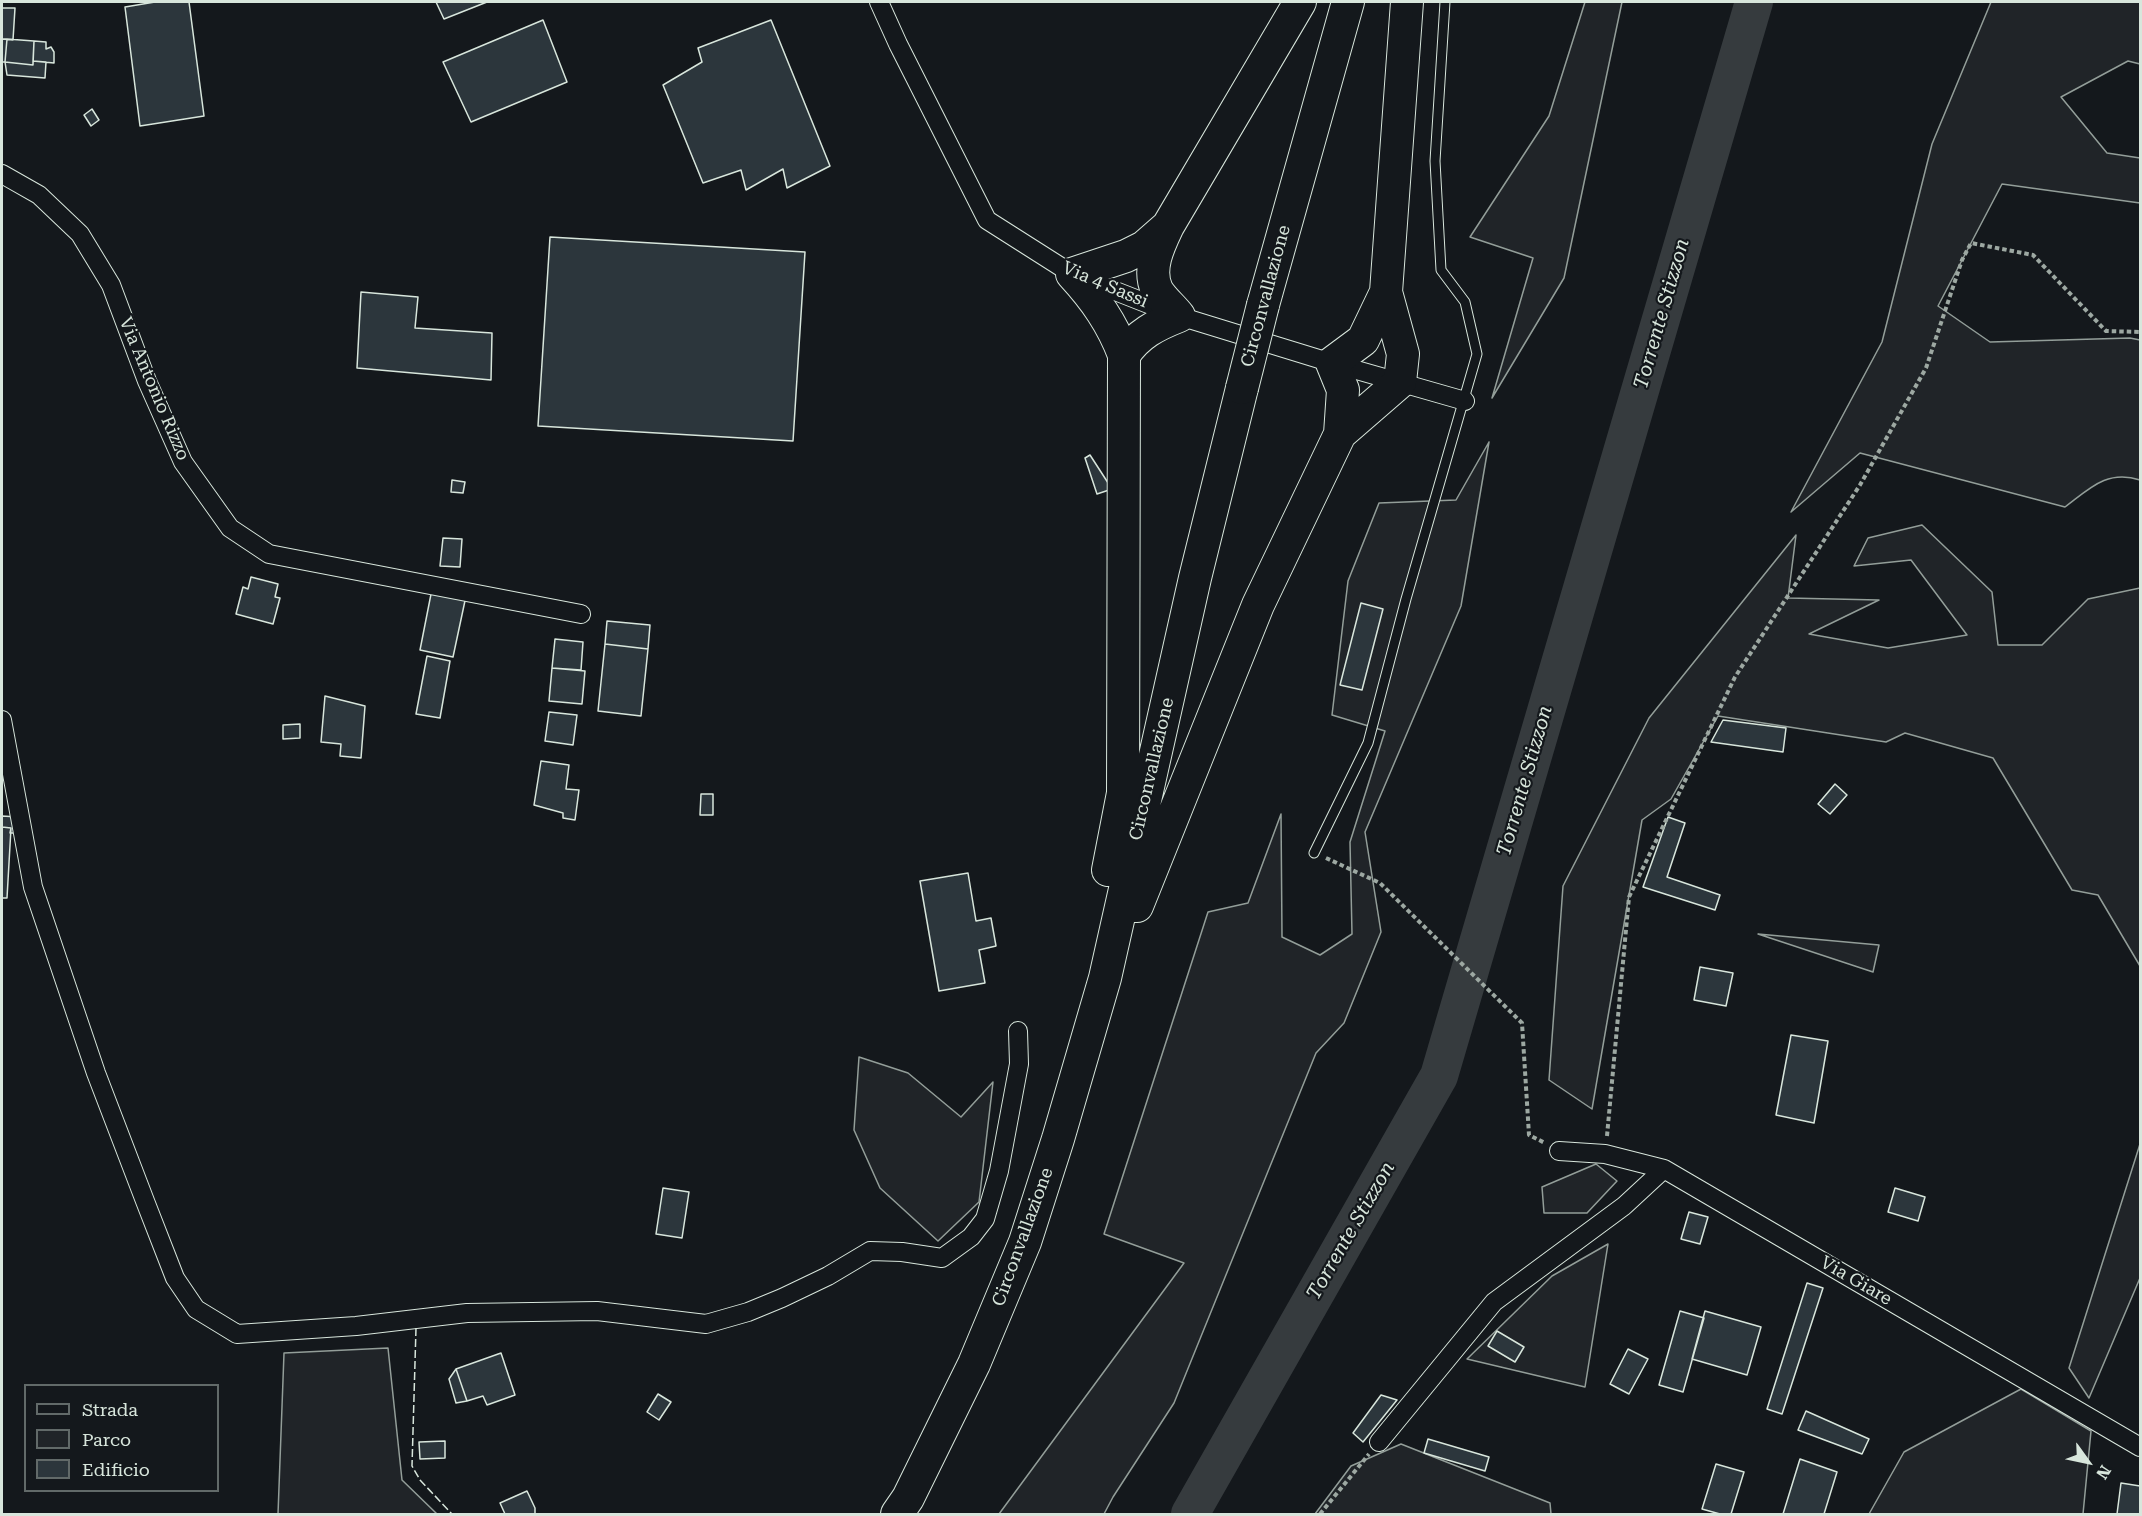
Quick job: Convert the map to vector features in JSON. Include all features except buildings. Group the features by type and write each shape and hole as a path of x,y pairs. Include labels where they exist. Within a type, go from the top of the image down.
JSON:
{"highway":[{"path":"1124,355 1134,341 1145,332 1179,316 1157,291 1154,272 1155,252 1300,2"},
{"name":"Circonvallazione","path":"897,1515 908,1498 974,1364 1025,1242 1058,1139 1105,978 1195,578 1263,305 1348,2"},
{"path":"1340,434 1400,382 1403,354 1386,292 1407,2"},
{"path":"1168,226 1143,247 1126,256 1072,274 1108,318 1124,355 1124,793 1103,891 1117,925 1137,906 1258,605 1340,434 1343,390 1332,363 1363,340 1386,292"}],"street":[{"name":"Via 4 Sassi","path":"879,2 987,220 1072,274 1179,316 1465,401"},
{"name":"Via Antonio Rizzo","path":"2,174 39,195 80,234 111,285 147,381 183,462 230,528 269,554 581,614"},
{"path":"2,720 33,887 96,1073 153,1223 175,1278 196,1309 237,1334 356,1326 478,1313 597,1311 706,1324 748,1312 782,1298 828,1276 870,1251 902,1252 942,1258 971,1237 985,1219 999,1170 1019,1064 1018,1031"},
{"name":"Via Giare","path":"1558,1151 1605,1154 1664,1169 2140,1447"},
{"path":"1379,1442 1494,1302 1624,1206 1664,1169"}],"lane":[{"path":"1314,853 1368,743 1406,599 1477,354 1465,302 1441,270 1435,162 1445,2"}],"path":[{"path":"1605,1154 1629,897 1735,677 1860,485 1926,368 1962,260 1971,243 2033,255 2106,331 2140,332"},
{"path":"1314,853 1380,883 1522,1023 1529,1135 1558,1151"},
{"path":"1320,1515 1379,1442"}],"green space":[{"path":"1585,2 1622,2 1564,278 1492,398 1533,258 1470,237 1549,116"},
{"path":"1991,2 2140,2 2140,64 2128,61 2061,97 2107,153 2140,158 2140,203 2002,184 1938,306 1990,342 2130,338 2140,340 2140,480 2128,477 2108,479 2065,507 1860,453 1791,512 1882,342 1932,144"},
{"path":"1489,442 1461,606 1365,832 1381,932 1344,1023 1316,1053 1174,1403 1104,1514 999,1514 1184,1263 1104,1234 1208,912 1248,903 1281,814 1282,937 1320,955 1352,934 1350,842 1385,731 1332,715 1348,581 1379,503 1456,500"},
{"path":"1922,525 1992,592 1998,645 2042,645 2088,599 2140,588 2140,966 2098,895 2072,890 1993,758 1905,733 1886,742 1718,716 1671,799 1642,820 1592,1109 1549,1080 1563,886 1649,718 1796,535 1788,598 1879,600 1809,634 1888,648 1967,635 1911,560 1854,566 1868,538"},
{"path":"1758,934 1879,945 1873,972"},
{"path":"859,1057 908,1073 961,1117 993,1082 979,1202 938,1241 880,1188 854,1130"},
{"path":"2140,1144 2140,1278 2089,1398 2069,1368"},
{"path":"1596,1164 1617,1181 1587,1213 1544,1213 1542,1187"},
{"path":"1608,1244 1585,1387 1467,1359 1552,1276"},
{"path":"388,1348 402,1480 437,1514 278,1514 284,1353"},
{"path":"2021,1389 2091,1431 2083,1514 1869,1514 1904,1452"},
{"path":"1401,1444 1550,1503 1551,1514 1315,1514 1351,1466"}],"waterway":[{"name":"Torrente Stizzon","path":"1190,1514 1439,1076 1754,2"}],"fence":[{"path":"416,1328 412,1466 420,1480 452,1514"}]}
